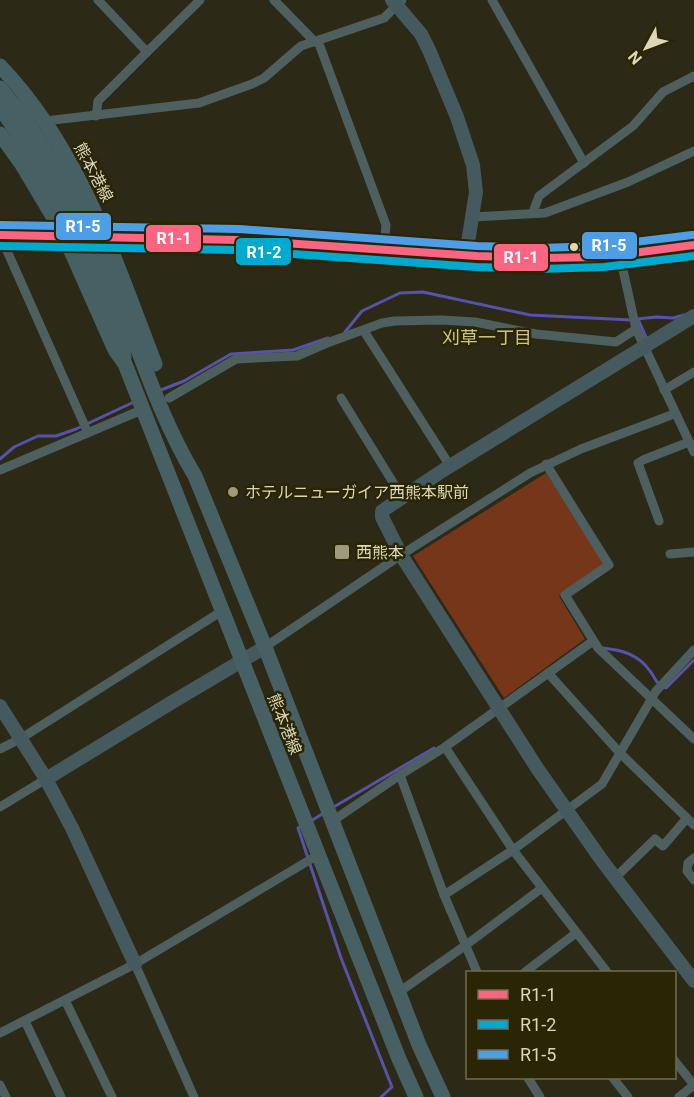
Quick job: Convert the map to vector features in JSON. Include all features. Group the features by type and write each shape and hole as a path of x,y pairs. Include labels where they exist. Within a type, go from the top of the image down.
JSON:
{"main road":[{"name":"熊本港線","path":"0,66 18,85 45,121 80,180 85,236 115,350 125,364 144,409 241,662 416,1097"},
{"name":"熊本港線","path":"0,88 19,110 68,188 85,236 182,454 195,476 265,647 419,1045 443,1097"},
{"name":"熊本港線","path":"0,108 85,236 169,398 190,453 195,476"},
{"name":"熊本港線","path":"0,134 27,173 85,236"}],"street":[{"path":"98,0 147,52"},
{"path":"96,116 98,101 200,0"},
{"path":"274,0 316,42 386,225 384,249"},
{"path":"492,0 584,163"},
{"path":"45,121 200,103 258,81 301,46 384,18 397,2 421,34 457,117 473,165 476,192 466,255"},
{"path":"533,212 539,196 633,126 663,92 694,76"},
{"path":"472,217 545,213 585,200 694,151"},
{"path":"88,433 0,235 316,244 506,258 620,256 694,245"},
{"path":"620,256 636,329 674,414 694,452"},
{"path":"694,316 450,466 382,511 382,517 402,555 567,811 694,981"},
{"path":"169,398 236,359 297,356 382,323 395,321 475,322 536,334 616,342 636,329"},
{"path":"364,331 450,466"},
{"path":"664,390 694,372"},
{"path":"341,398 402,497"},
{"path":"0,470 144,409"},
{"path":"0,807 265,647 402,555 546,464 674,414"},
{"path":"659,522 638,463 689,442"},
{"path":"546,464 609,565 566,595 598,648 694,739"},
{"path":"670,554 694,552"},
{"path":"0,749 20,739 222,611"},
{"path":"331,822 445,747 593,641"},
{"path":"444,895 513,850 602,784 651,699 693,654"},
{"path":"549,673 619,753 691,821 663,846 655,838 615,878"},
{"path":"0,706 46,779 72,828 194,1097"},
{"path":"445,747 513,850 606,971"},
{"path":"400,775 444,895 477,971"},
{"path":"0,1033 135,964 318,855"},
{"path":"694,858 688,863 687,871 694,880"},
{"path":"399,992 542,888"},
{"path":"530,971 576,933"},
{"path":"65,1000 112,1097"},
{"path":"25,1021 61,1097"},
{"path":"676,1061 694,1085 679,1097"},
{"path":"529,1079 540,1097"},
{"path":"615,1079 628,1097"},
{"path":"0,1085 6,1097"}],"shaded area":[{"path":"546,473 606,565 559,596 585,639 504,698 413,556"}],"waterway":[{"path":"345,332 362,311 400,293 423,292 530,315 631,320"},
{"path":"637,319 673,318 684,315"},
{"path":"638,319 646,337"},
{"path":"161,390 184,381 231,354 293,350 328,338"},
{"path":"0,459 14,447 38,436 56,436 76,429 134,402"},
{"path":"602,648 635,657 666,688 694,660"},
{"path":"332,808 434,748"},
{"path":"311,821 322,814"},
{"path":"303,826 298,828 341,958 392,1087 381,1097"}],"transit line":[{"name":"R1-5","path":"0,225 239,229 477,246 540,248 602,246 692,235"},
{"name":"R1-1","path":"0,235 238,240 540,258 603,257 694,245"},
{"name":"R1-2","path":"0,246 238,250 476,267 540,269 604,267 694,256"}],"place":[{"name":"ホテルニューガイア西熊本駅前","path":"233,492"},
{"name":"西熊本","path":"342,552"}],"district":[{"name":"刈草一丁目","path":"487,338"}]}
